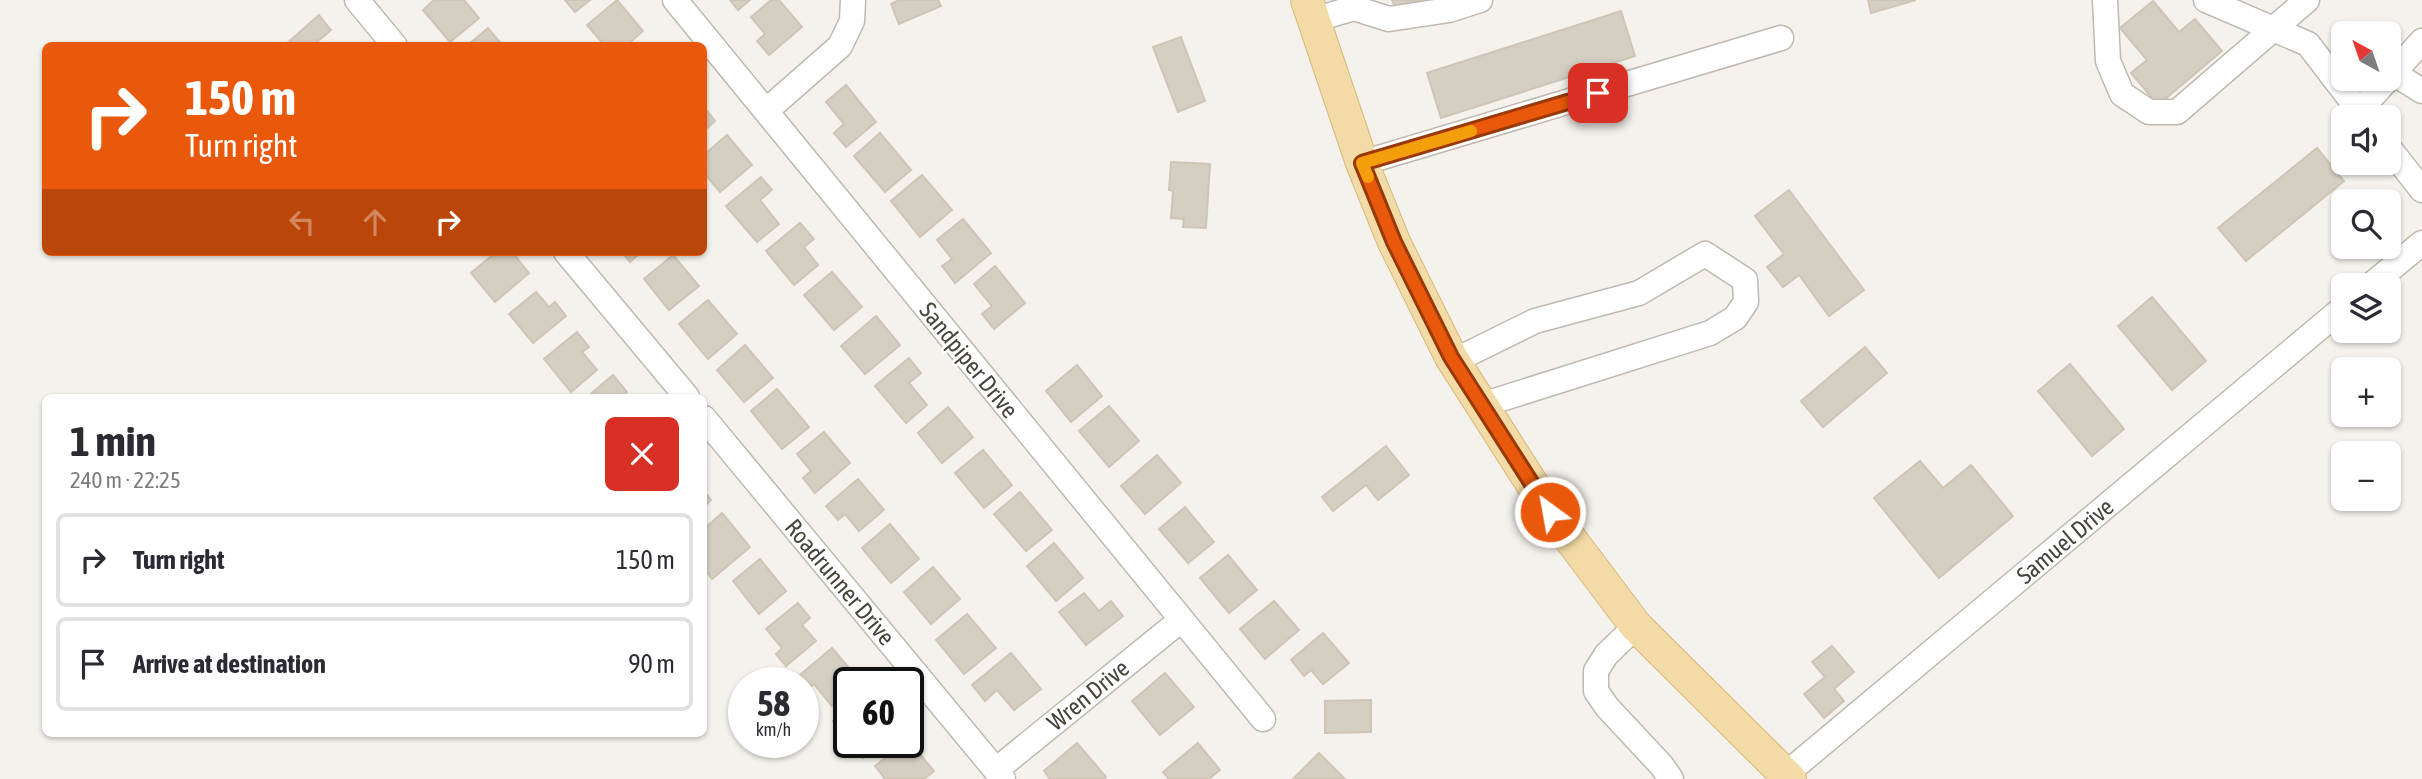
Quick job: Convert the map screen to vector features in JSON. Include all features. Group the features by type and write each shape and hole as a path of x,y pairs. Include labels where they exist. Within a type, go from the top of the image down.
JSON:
{"main road":[{"path":"1310,10 1362,163 1394,242 1454,361 1550,512 1636,626 1788,777"}],"street":[{"path":"358,0 392,42"},
{"name":"Sandpiper Drive","path":"676,0 1263,719"},
{"path":"766,111 840,46 852,21 853,0"},
{"path":"1310,10 1359,6 1389,19 1448,10 1480,0"},
{"path":"2105,0 2108,61 2122,94 2149,112 2177,112 2307,0"},
{"path":"2206,0 2232,5 2273,29 2308,44 2354,105"},
{"path":"1362,163 1781,38"},
{"path":"2401,65 2422,41"},
{"path":"2401,82 2422,91"},
{"path":"2368,105 2379,91"},
{"path":"2401,162 2421,186"},
{"path":"2386,273 2422,243"},
{"path":"1454,361 1535,321 1639,293 1705,254 1745,280 1746,302 1735,318 1710,333 1482,405"},
{"path":"569,256 684,394"},
{"name":"Samuel Drive","path":"1788,777 2331,318"},
{"name":"Roadrunner Drive","path":"707,422 999,775"},
{"name":"Wren Drive","path":"999,775 1181,620"},
{"path":"1636,626 1606,654 1596,671 1596,691 1671,779"}],"building":[{"path":"434,0 464,0 479,18 450,42 423,10"},
{"path":"565,0 590,0 575,12"},
{"path":"617,0 643,31 631,42 602,42 587,25"},
{"path":"730,0 750,0 738,10"},
{"path":"771,0 779,0 802,27 769,55 757,41 765,34 751,17"},
{"path":"899,0 938,0 941,6 899,24 891,4"},
{"path":"1392,0 1422,0 1396,10"},
{"path":"1868,0 1916,0 1871,13"},
{"path":"2153,1 2179,32 2195,19 2222,51 2158,105 2131,73 2147,60 2120,28"},
{"path":"1621,11 1635,56 1441,118 1427,73"},
{"path":"319,15 331,30 317,42 289,42"},
{"path":"488,28 500,42 472,42"},
{"path":"1181,37 1205,101 1178,112 1153,47"},
{"path":"846,85 876,122 846,147 834,133 844,124 826,102"},
{"path":"707,111 715,121 707,128"},
{"path":"880,133 911,170 885,192 854,156"},
{"path":"727,135 752,165 720,192 707,177 707,152"},
{"path":"2317,148 2331,165 2331,175 2339,175 2344,181 2246,261 2218,228"},
{"path":"1171,162 1210,164 1206,228 1183,227 1184,219 1171,218"},
{"path":"922,175 952,210 920,237 891,201"},
{"path":"761,177 772,190 760,200 779,224 757,242 726,206"},
{"path":"1789,190 1864,290 1829,316 1799,275 1783,287 1767,267 1784,254 1755,216"},
{"path":"963,219 991,253 955,283 942,266 952,259 937,240"},
{"path":"800,223 814,239 804,247 818,265 794,285 766,251"},
{"path":"491,256 515,256 529,273 495,302 471,273"},
{"path":"625,256 637,256 630,262"},
{"path":"674,256 699,286 669,310 644,279"},
{"path":"995,266 1025,303 994,329 982,314 992,306 974,284"},
{"path":"832,272 862,307 834,330 804,295"},
{"path":"536,292 549,307 555,302 566,316 533,343 509,314"},
{"path":"2152,297 2206,361 2172,390 2118,326"},
{"path":"708,300 737,334 708,359 679,324"},
{"path":"876,316 900,345 865,374 841,346"},
{"path":"577,332 589,347 582,352 597,370 571,392 544,359"},
{"path":"745,345 773,378 744,402 717,370"},
{"path":"1865,347 1887,373 1823,427 1801,401"},
{"path":"909,358 921,373 909,383 927,405 906,423 875,386"},
{"path":"2070,364 2124,429 2092,456 2038,391"},
{"path":"1077,365 1102,396 1071,422 1046,391"},
{"path":"613,375 627,392 624,394 591,394"},
{"path":"777,389 809,427 782,449 751,411"},
{"path":"1109,406 1139,441 1109,467 1079,431"},
{"path":"948,407 973,437 942,463 918,433"},
{"path":"824,432 850,463 815,493 803,478 811,471 797,454"},
{"path":"1386,446 1409,475 1378,500 1366,485 1333,511 1322,497"},
{"path":"983,450 1012,485 984,508 955,473"},
{"path":"1157,455 1181,483 1145,514 1121,486"},
{"path":"1920,461 1943,488 1971,465 2013,516 1939,578 1874,498"},
{"path":"858,479 884,510 859,531 845,514 838,520 826,506"},
{"path":"1020,492 1052,530 1026,551 994,514"},
{"path":"1185,507 1214,542 1188,563 1159,529"},
{"path":"722,513 750,547 712,579 707,572 707,526"},
{"path":"890,524 919,559 891,583 862,548"},
{"path":"1054,543 1083,578 1056,601 1027,566"},
{"path":"1228,555 1257,590 1229,613 1200,578"},
{"path":"760,559 786,591 759,614 733,581"},
{"path":"933,567 960,599 931,624 904,592"},
{"path":"1084,593 1099,611 1111,601 1123,616 1086,645 1059,612"},
{"path":"1274,601 1299,630 1265,659 1240,629"},
{"path":"798,603 810,618 802,625 816,641 786,666 776,654 782,648 766,629"},
{"path":"967,614 996,648 964,674 936,640"},
{"path":"1323,633 1349,663 1323,684 1311,670 1304,676 1291,660"},
{"path":"1832,646 1854,672 1834,689 1844,701 1824,718 1804,694 1825,677 1812,662"},
{"path":"832,648 848,667 833,667 832,706 819,690 819,667 809,667"},
{"path":"1011,653 1041,689 1014,710 997,690 985,701 972,685"},
{"path":"1165,673 1194,707 1160,735 1132,701"},
{"path":"1371,700 1371,732 1325,733 1325,701"},
{"path":"1077,743 1106,777 1050,779 1044,771"},
{"path":"1198,743 1220,770 1209,779 1169,779 1163,772"},
{"path":"1319,753 1345,779 1293,779"},
{"path":"885,758 923,758 934,771 924,779 885,779 875,766"}],"slow traffic":[{"path":"1368,177 1362,163 1471,131"}],"route":[{"path":"1550,512 1451,357 1394,242 1362,163 1598,93"}]}
